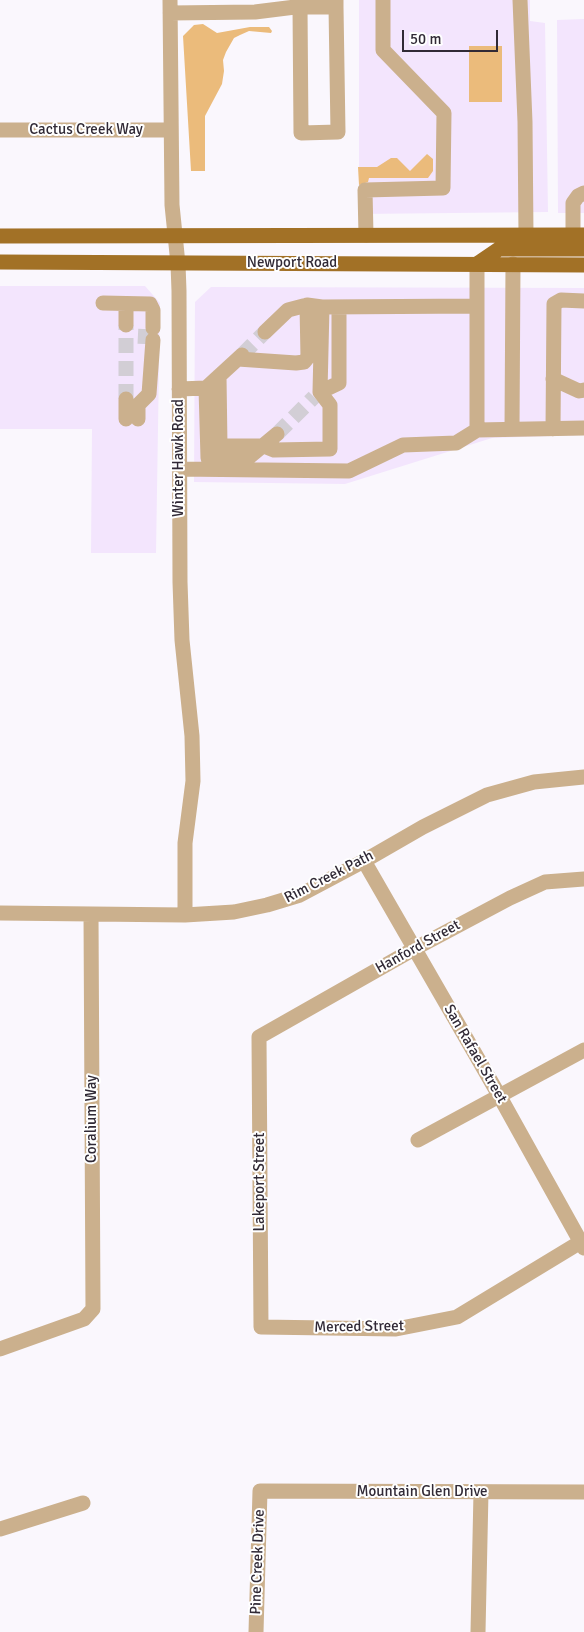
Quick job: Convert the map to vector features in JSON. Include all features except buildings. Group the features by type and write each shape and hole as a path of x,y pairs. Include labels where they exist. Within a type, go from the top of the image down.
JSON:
{"main road":[{"path":"0,236 578,235"},
{"path":"477,264 499,249 584,250"},
{"name":"Newport Road","path":"0,262 584,265"}],"street":[{"path":"263,0 297,7"},
{"path":"366,235 365,190 443,188 444,113 384,50 383,0"},
{"path":"520,0 526,235"},
{"path":"170,7 234,6 254,12 297,7 336,3 338,132 301,133 297,7"},
{"name":"Winter Hawk Road","path":"170,7 172,210 178,264 182,640 192,736 193,781 185,843 185,915"},
{"name":"Cactus Creek Way","path":"0,130 171,130"},
{"path":"578,235 573,203 578,196 584,193"},
{"path":"477,264 477,430"},
{"path":"512,429 513,264"},
{"path":"553,429 554,304 561,300 584,300"},
{"path":"103,304 150,304 153,310 146,354 152,364 149,394 138,404 132,419 126,399"},
{"path":"126,304 126,324"},
{"path":"265,332 288,310 325,306 477,306"},
{"path":"179,389 213,382 240,357 296,363 304,362 308,357 325,306"},
{"path":"213,382 220,446 264,446 274,450 330,449 330,405 317,395 325,306"},
{"path":"553,379 582,392"},
{"path":"179,470 349,471 403,444 456,443 477,430 584,428"},
{"path":"264,446 277,434"},
{"name":"Rim Creek Path","path":"0,913 185,915 234,912 284,901 300,895 423,827 487,795 534,782 584,777"},
{"name":"San Rafael Street","path":"364,861 583,1243"},
{"name":"Hanford Street","path":"259,1037 414,948 510,898 545,882 584,879"},
{"name":"Coralium Way","path":"0,1349 84,1319 93,1309 91,914"},
{"name":"Lakeport Street","path":"259,1037 261,1328"},
{"path":"418,1140 584,1050"},
{"name":"Merced Street","path":"261,1328 396,1329 457,1317 583,1243"},
{"name":"Mountain Glen Drive","path":"260,1491 584,1492"},
{"name":"Pine Creek Drive","path":"256,1632 260,1491"},
{"path":"478,1632 481,1492"},
{"path":"0,1529 83,1503"}],"shaded area":[{"path":"359,0 530,0 530,21 545,23 548,212 359,214"},
{"path":"584,19 584,213 558,213 557,20"},
{"path":"203,24 217,33 250,27 269,27 272,31 271,33 249,31 234,38 223,60 222,84 205,116 205,171 191,171 183,36 194,25"},
{"path":"469,46 502,46 502,102 469,102"},
{"path":"427,154 433,159 433,171 428,178 369,178 368,182 359,185 358,167 377,167 391,158 397,158 410,171"},
{"path":"0,286 145,286 160,303 156,553 91,553 92,429 0,429"},
{"path":"211,287 584,288 584,435 492,438 345,484 194,482 195,302"}],"tunnel":[{"path":"145,344 146,324"},
{"path":"126,325 126,399"},
{"path":"242,355 265,332"},
{"path":"277,434 314,397"}]}
